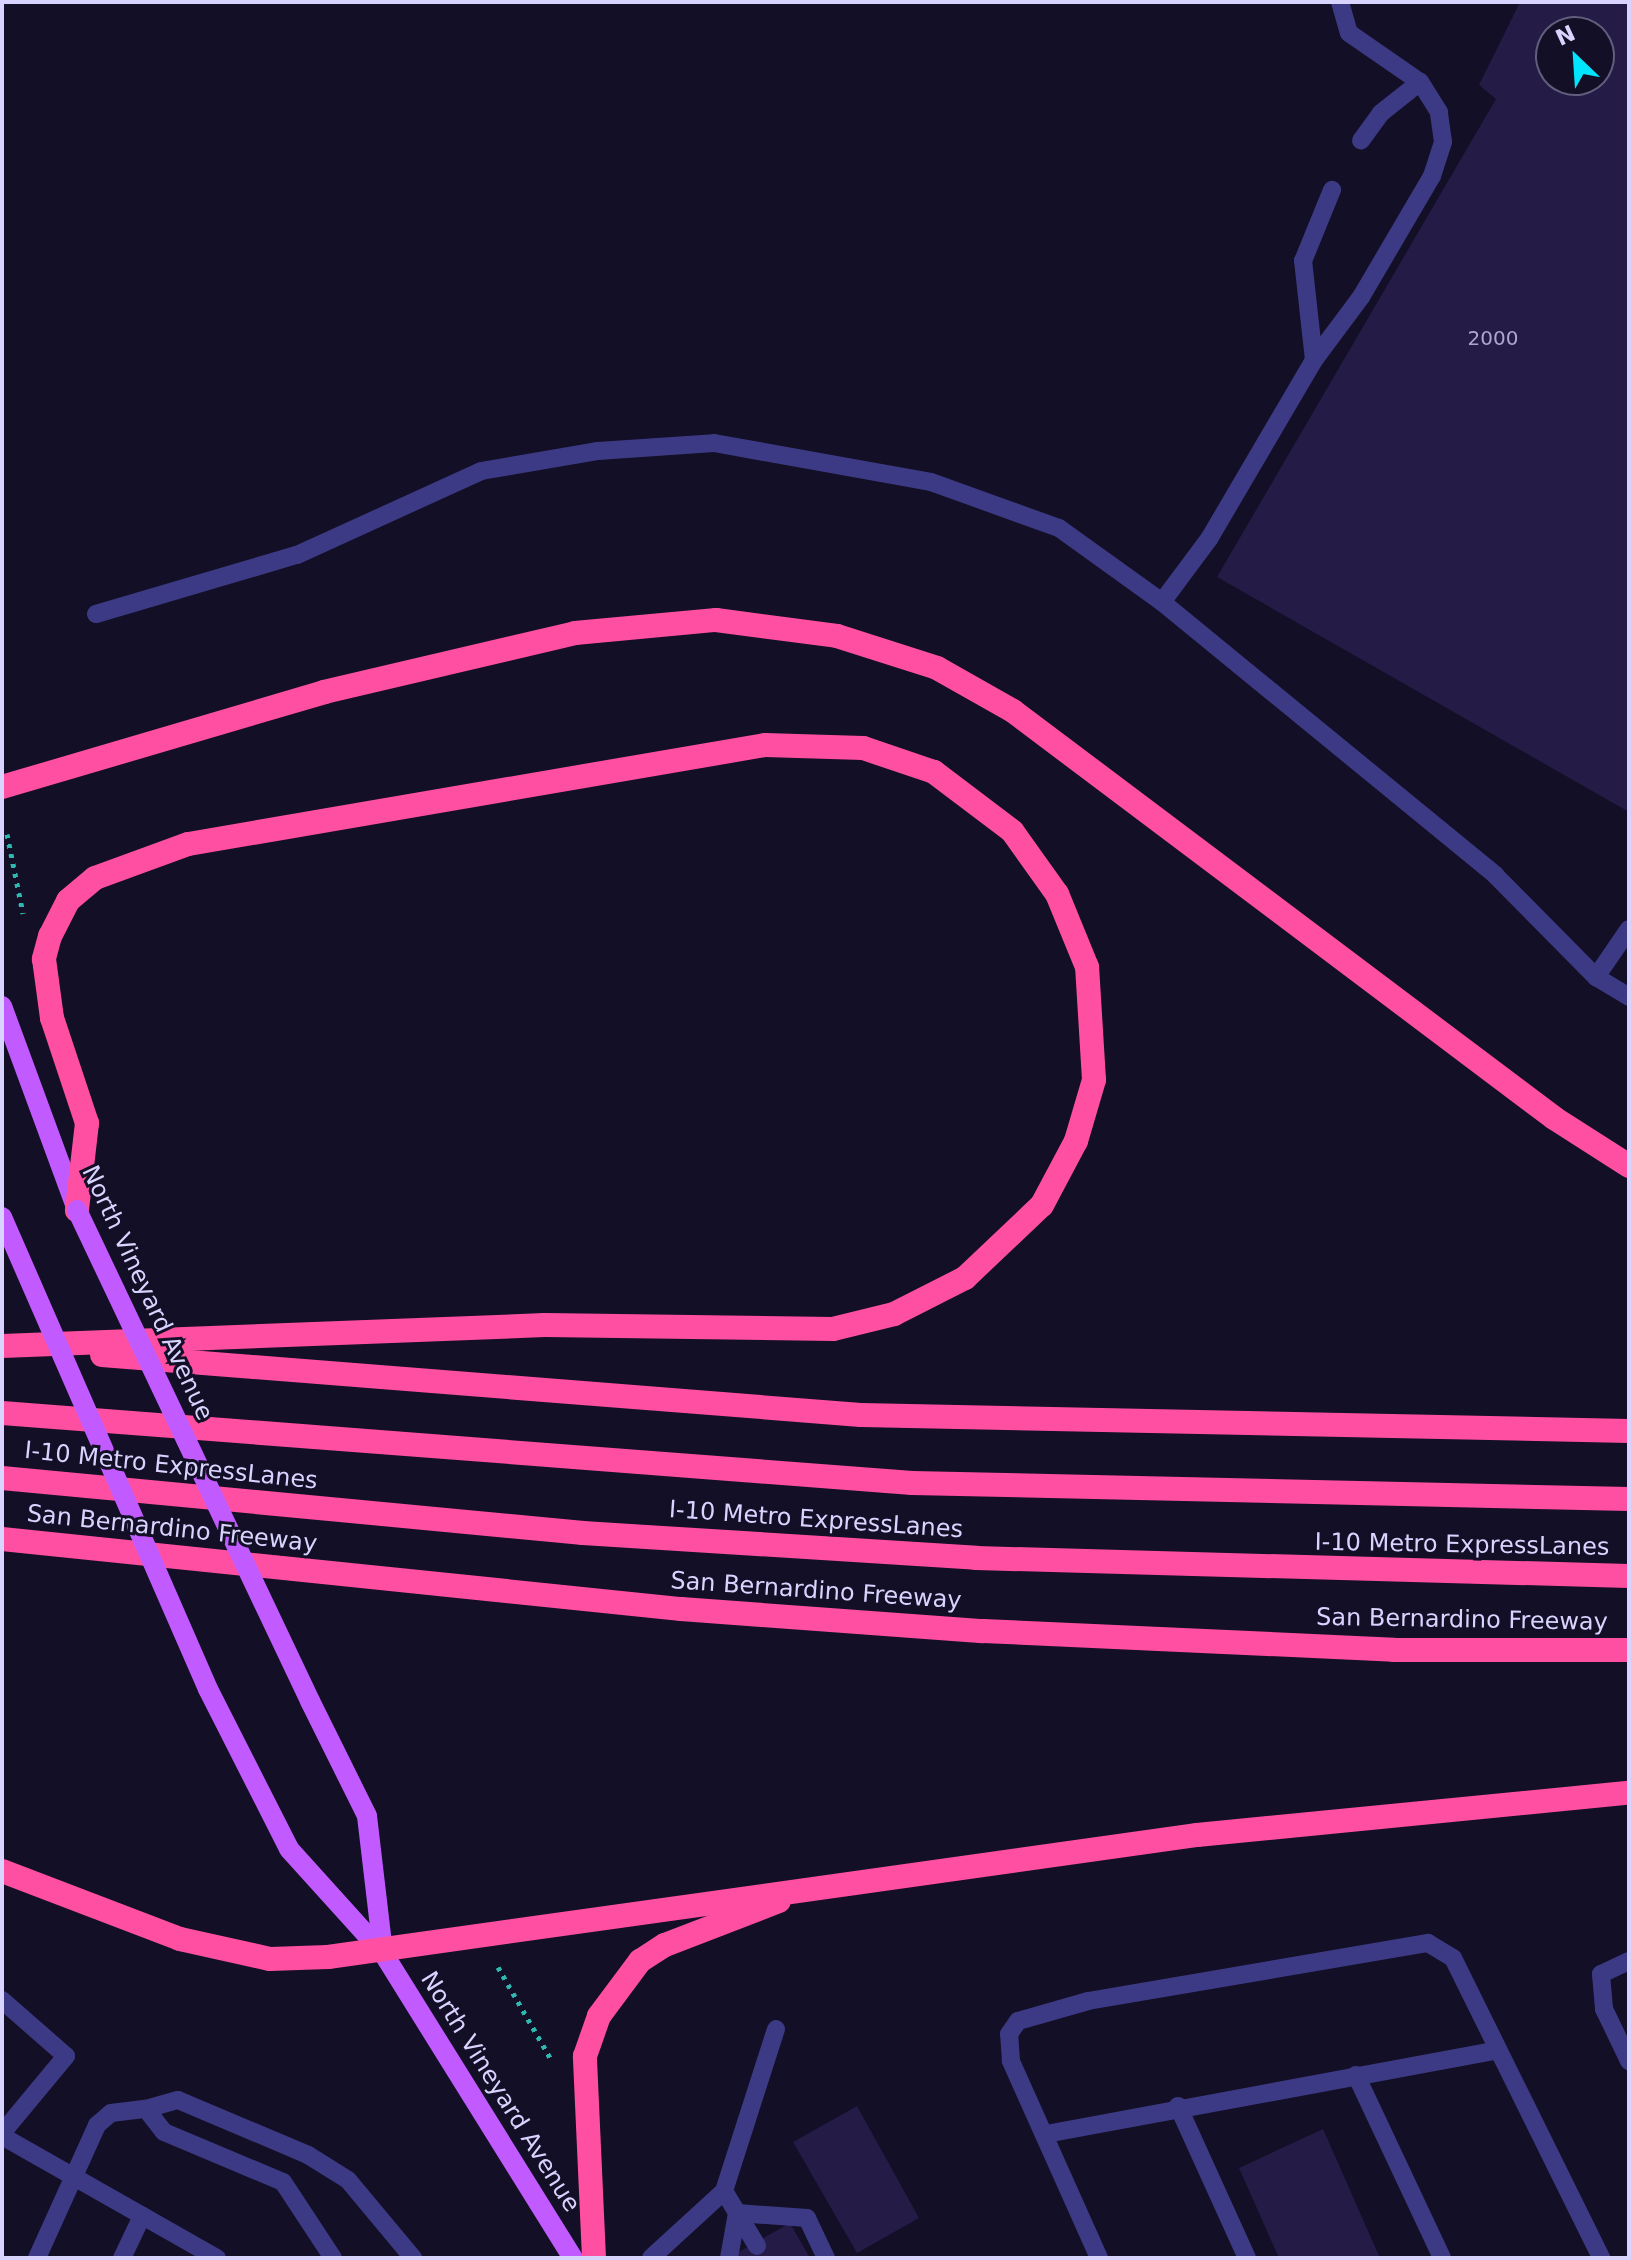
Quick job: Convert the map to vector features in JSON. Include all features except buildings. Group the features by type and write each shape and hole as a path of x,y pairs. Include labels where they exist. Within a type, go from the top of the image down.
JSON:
{"highway":[{"path":"2,787 324,692 575,633 716,620 837,636 937,668 1013,711 1554,1118 1629,1166"},
{"path":"2,1346 545,1325 833,1329 894,1314 991,1257 1042,1205 1060,1173 1094,1080 1082,946 1033,855 995,815 912,762 835,745 750,747 188,844 95,878 68,901 50,936 44,959 52,1018 87,1123 77,1210"},
{"path":"2,1346 861,1415 1629,1431"},
{"name":"I-10 Metro ExpressLanes","path":"2,1413 912,1483 1629,1499"},
{"name":"I-10 Metro ExpressLanes","path":"2,1478 583,1533 976,1558 1629,1576"},
{"name":"San Bernardino Freeway","path":"2,1539 681,1609 967,1630 1394,1650 1629,1650"},
{"path":"2,1871 180,1939 270,1959 383,1953 831,1883 1197,1835 1629,1793"},
{"path":"594,2258 585,2056 599,2016 640,1961 665,1945 831,1883"}],"main road":[{"name":"North Vineyard Avenue","path":"2,1006 77,1210 367,1816 383,1953"},
{"name":"North Vineyard Avenue","path":"2,1217 208,1689 289,1849 383,1953 573,2258"}],"lane":[{"path":"1162,602 1209,539 1314,360 1361,297 1432,176 1443,142 1439,112 1420,82 1349,33 1340,2"},
{"path":"1361,141 1381,113 1420,82"},
{"path":"1314,360 1303,261 1332,190"},
{"path":"96,614 297,555 481,471 598,451 714,443 945,487 1059,528 1162,602 1495,875 1596,977 1629,997"},
{"path":"1596,977 1629,929"},
{"path":"1099,2258 1011,2061 1009,2034 1018,2021 1088,2001 1428,1943 1453,1958 1601,2258"},
{"path":"1629,1961 1601,1974 1604,2009 1629,2061"},
{"path":"2,2000 66,2056 2,2134 74,2181 217,2258"},
{"path":"651,2258 724,2191 776,2029"},
{"path":"1046,2134 1178,2106 1498,2050"},
{"path":"1356,2075 1442,2258"},
{"path":"37,2258 97,2125 111,2113 146,2109 178,2100 308,2155 348,2180 413,2258"},
{"path":"1178,2106 1247,2258"},
{"path":"146,2109 164,2132 283,2182 301,2199 333,2258"},
{"path":"724,2191 757,2246"},
{"path":"729,2258 737,2213"},
{"path":"737,2213 807,2218 826,2258"},
{"path":"122,2258 142,2216"}],"path":[{"path":"7,834 23,913"},
{"path":"493,1960 556,2066"}]}
